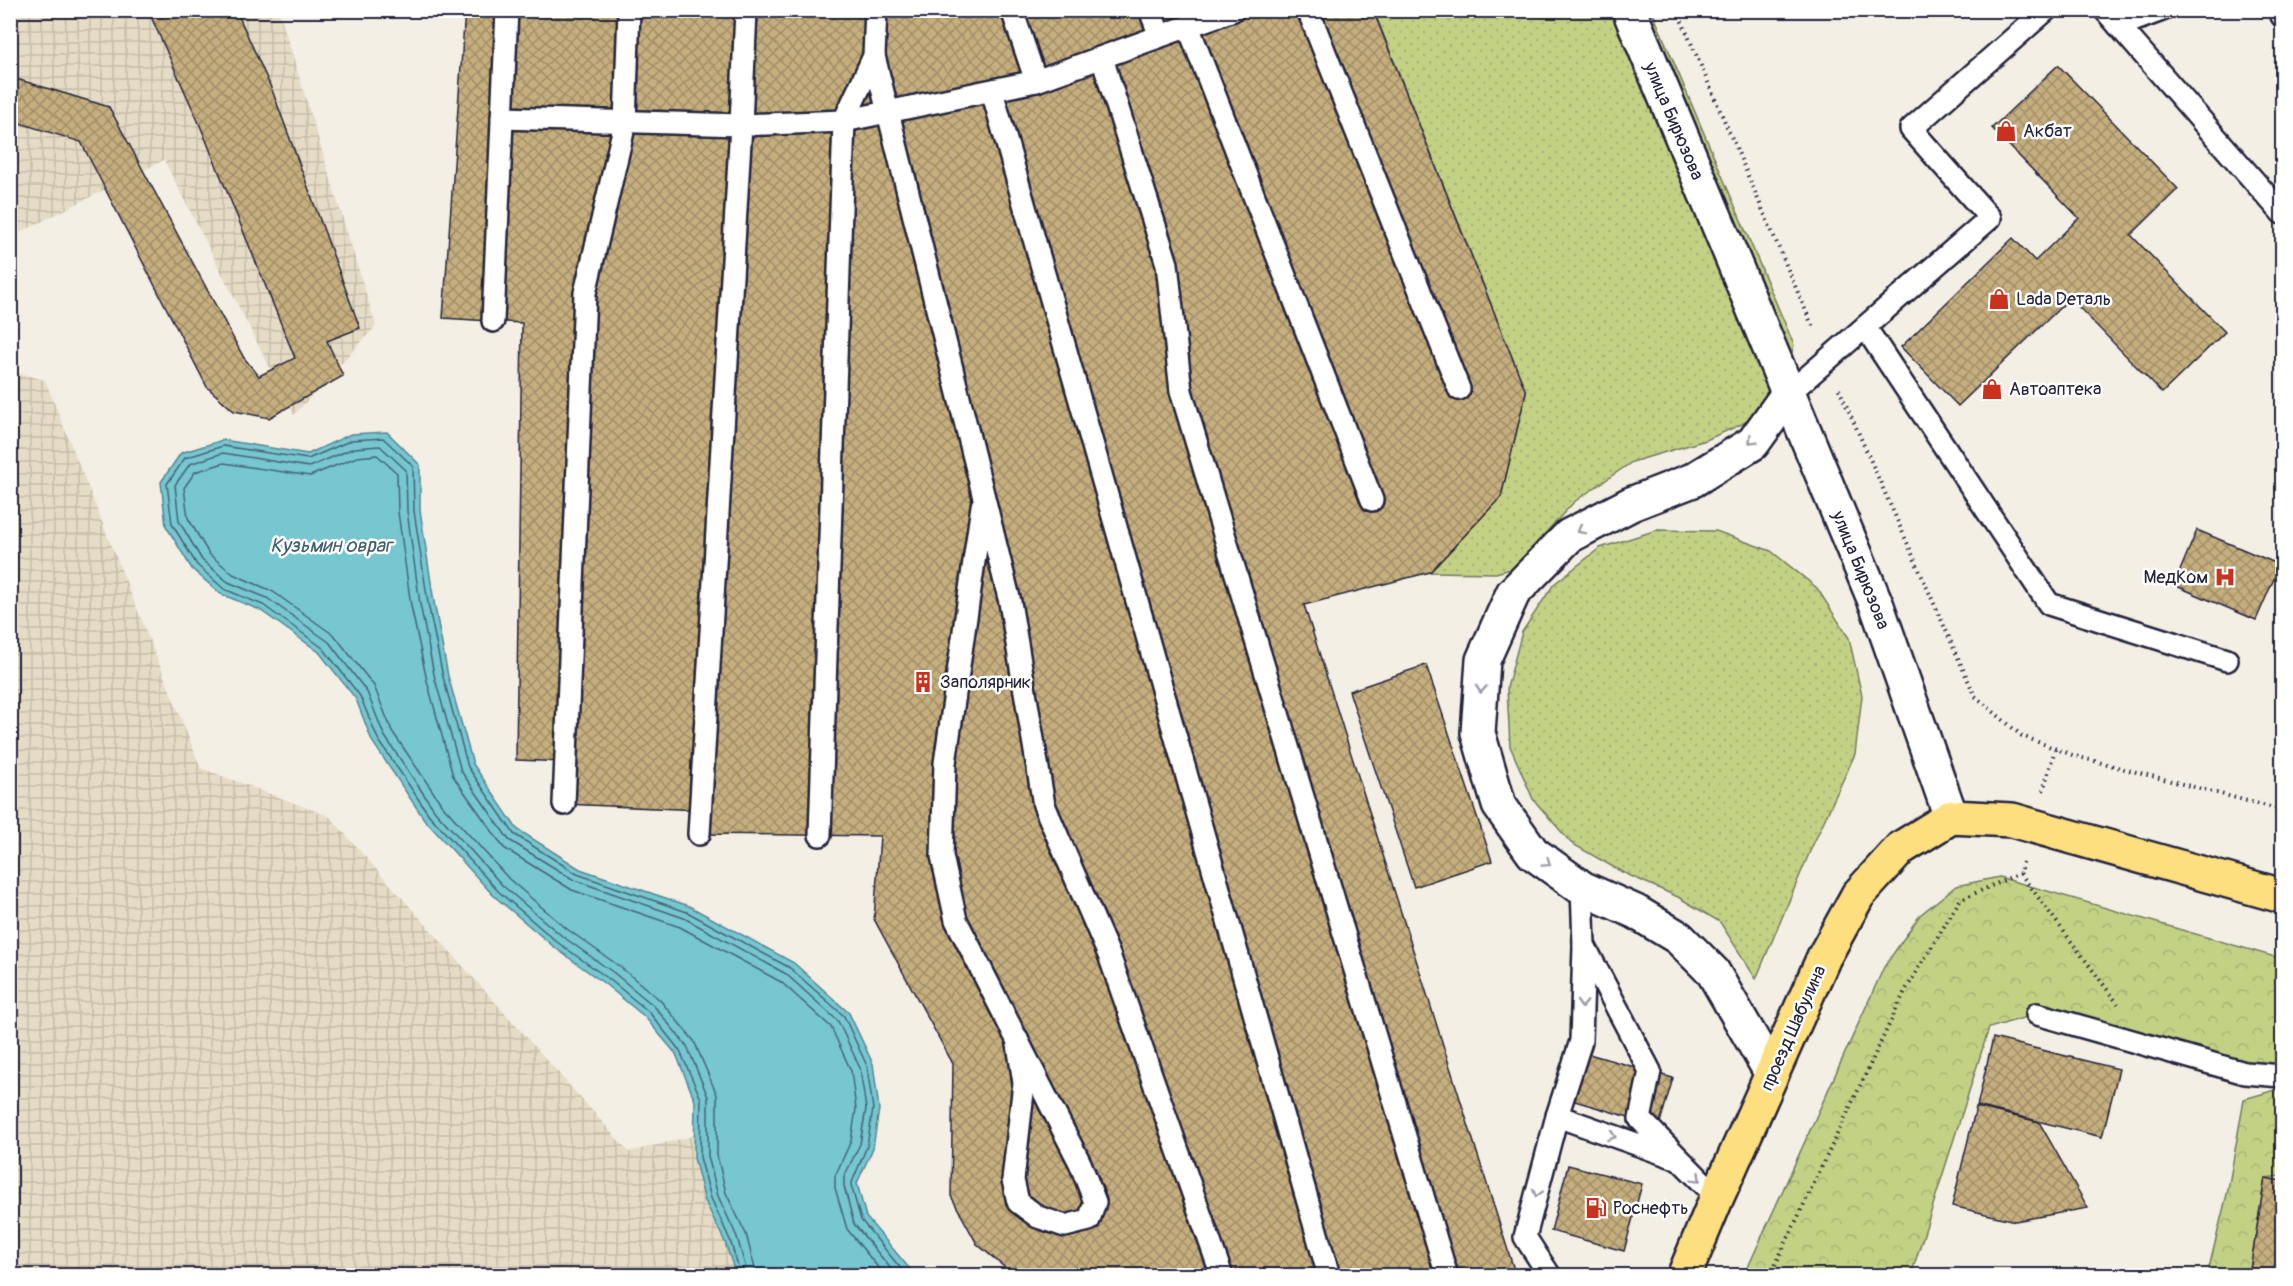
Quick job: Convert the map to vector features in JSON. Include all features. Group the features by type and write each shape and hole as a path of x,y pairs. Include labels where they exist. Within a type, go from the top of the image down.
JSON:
{"main road":[{"name":"улица Бирюзова","path":"1629,10 1877,606 1951,817"},
{"path":"1772,1074 1713,972 1679,938 1636,912 1582,888 1533,853 1499,805 1478,733 1483,660 1513,593 1569,536 1631,504 1693,480 1752,442 1788,394"},
{"path":"1951,817 2012,820 2283,896"},
{"name":"проезд Шабулина","path":"1684,1275 1824,957 1858,895 1901,848 1951,817"}],"lane":[{"path":"493,321 507,10"},
{"path":"564,804 585,293 625,123 629,10"},
{"path":"699,834 746,10"},
{"path":"876,10 874,56 1010,602 1044,805 1109,955 1222,1275"},
{"path":"1012,10 1036,81"},
{"path":"1150,10 1160,36"},
{"path":"502,118 741,125 844,121 1036,81 1233,10"},
{"path":"1308,10 1459,389"},
{"path":"1788,394 1990,218 1911,129 2046,10"},
{"path":"2112,18 2162,10"},
{"path":"2280,10 2283,16"},
{"path":"2112,18 2283,213"},
{"path":"1188,26 1372,500"},
{"path":"820,836 844,121 874,56"},
{"path":"1102,58 1167,264 1181,391 1447,1275"},
{"path":"992,91 1329,1275"},
{"path":"1865,327 2049,604 2227,660"},
{"path":"984,496 945,763 942,856 956,920 1017,1038 1084,1173 1095,1202 1089,1220 1065,1226 1038,1217 1018,1202 1013,1180 1024,1083 1017,1038"},
{"path":"1550,1275 1525,1237 1557,1116 1581,1041 1584,945 1582,888"},
{"path":"1584,945 1650,1071 1640,1119 1717,1197"},
{"path":"2037,1014 2245,1073 2283,1076"},
{"path":"1557,1116 1677,1158"}],"path":[{"path":"1975,696 2022,736 2075,756 2283,810"},
{"path":"2020,873 2055,748"},
{"path":"2020,873 2150,1046"},
{"path":"1770,1275 1905,991 1960,900 2020,873"}],"shaded area":[{"path":"11,11 279,11 376,326 294,415 164,160 11,237"},
{"path":"11,371 45,380 201,768 329,816 629,1152 763,1118 822,1275 11,1276"}],"green space":[{"path":"1416,10 1652,11 1794,345 1782,389 1758,417 1706,440 1632,462 1574,502 1537,542 1522,566 1496,573 1430,572 1501,497 1526,392 1376,16"},
{"path":"1657,530 1716,531 1771,551 1817,588 1849,638 1862,696 1855,754 1811,849 1756,979 1720,922 1678,897 1622,872 1571,843 1533,799 1510,746 1507,688 1522,632 1554,584 1600,548"},
{"path":"1999,877 2282,959 2282,1076 2037,1014 1989,1028 1911,1275 1744,1276 1884,967 1920,915 1956,886"},
{"path":"2282,1088 2282,1176 2265,1178 2249,1275 2207,1276 2228,1190 2244,1099"}],"water":[{"name":"Кузьмин овраг","path":"387,432 420,465 420,510 434,602 448,676 473,764 517,829 580,869 689,906 794,963 849,1013 873,1064 879,1109 873,1148 857,1183 866,1217 915,1275 736,1275 725,1242 705,1201 694,1158 695,1101 676,1054 645,1017 554,947 493,895 424,819 372,741 356,699 319,652 260,610 221,594 192,569 166,526 161,482 181,453 223,440 308,454 351,434"}],"building":[{"path":"148,10 236,10 272,90 360,328 327,341 343,376 269,418 234,411 207,387 81,142 10,120 10,77 109,107 244,358 259,376 295,358 199,123"},
{"name":"Заполярник","path":"465,10 1373,10 1526,392 1501,497 1430,572 1304,605 1516,1276 1165,1276 1162,1269 1135,1276 1015,1276 977,1244 951,1196 953,1064 874,919 880,836 699,834 700,810 564,804 566,762 516,760 522,323 443,318"},
{"path":"2058,65 2178,189 2131,235 2225,332 2162,393 2070,298 1958,406 1901,347 2013,238 2035,261 2079,218 1992,128"},
{"path":"2197,530 2280,565 2256,620 2174,585"},
{"path":"1426,665 1492,861 1414,887 1349,691"},
{"path":"1993,1038 2119,1069 2102,1137 1977,1106"},
{"path":"1582,1052 1673,1078 1659,1126 1568,1099"},
{"path":"1976,1107 2039,1122 2088,1208 2015,1221 1952,1206"},
{"name":"Роснефть","path":"1568,1165 1642,1184 1624,1251 1551,1231"},
{"path":"2265,1178 2282,1181 2282,1276 2249,1276"}],"place":[{"name":"Акбат","path":"2006,131"},
{"name":"Lada Dеталь","path":"1999,299"},
{"name":"Автоаптека","path":"1992,389"},
{"name":"МедКом","path":"2225,577"},
{"name":"Заполярник","path":"923,682"},
{"name":"Роснефть","path":"1596,1208"}]}
